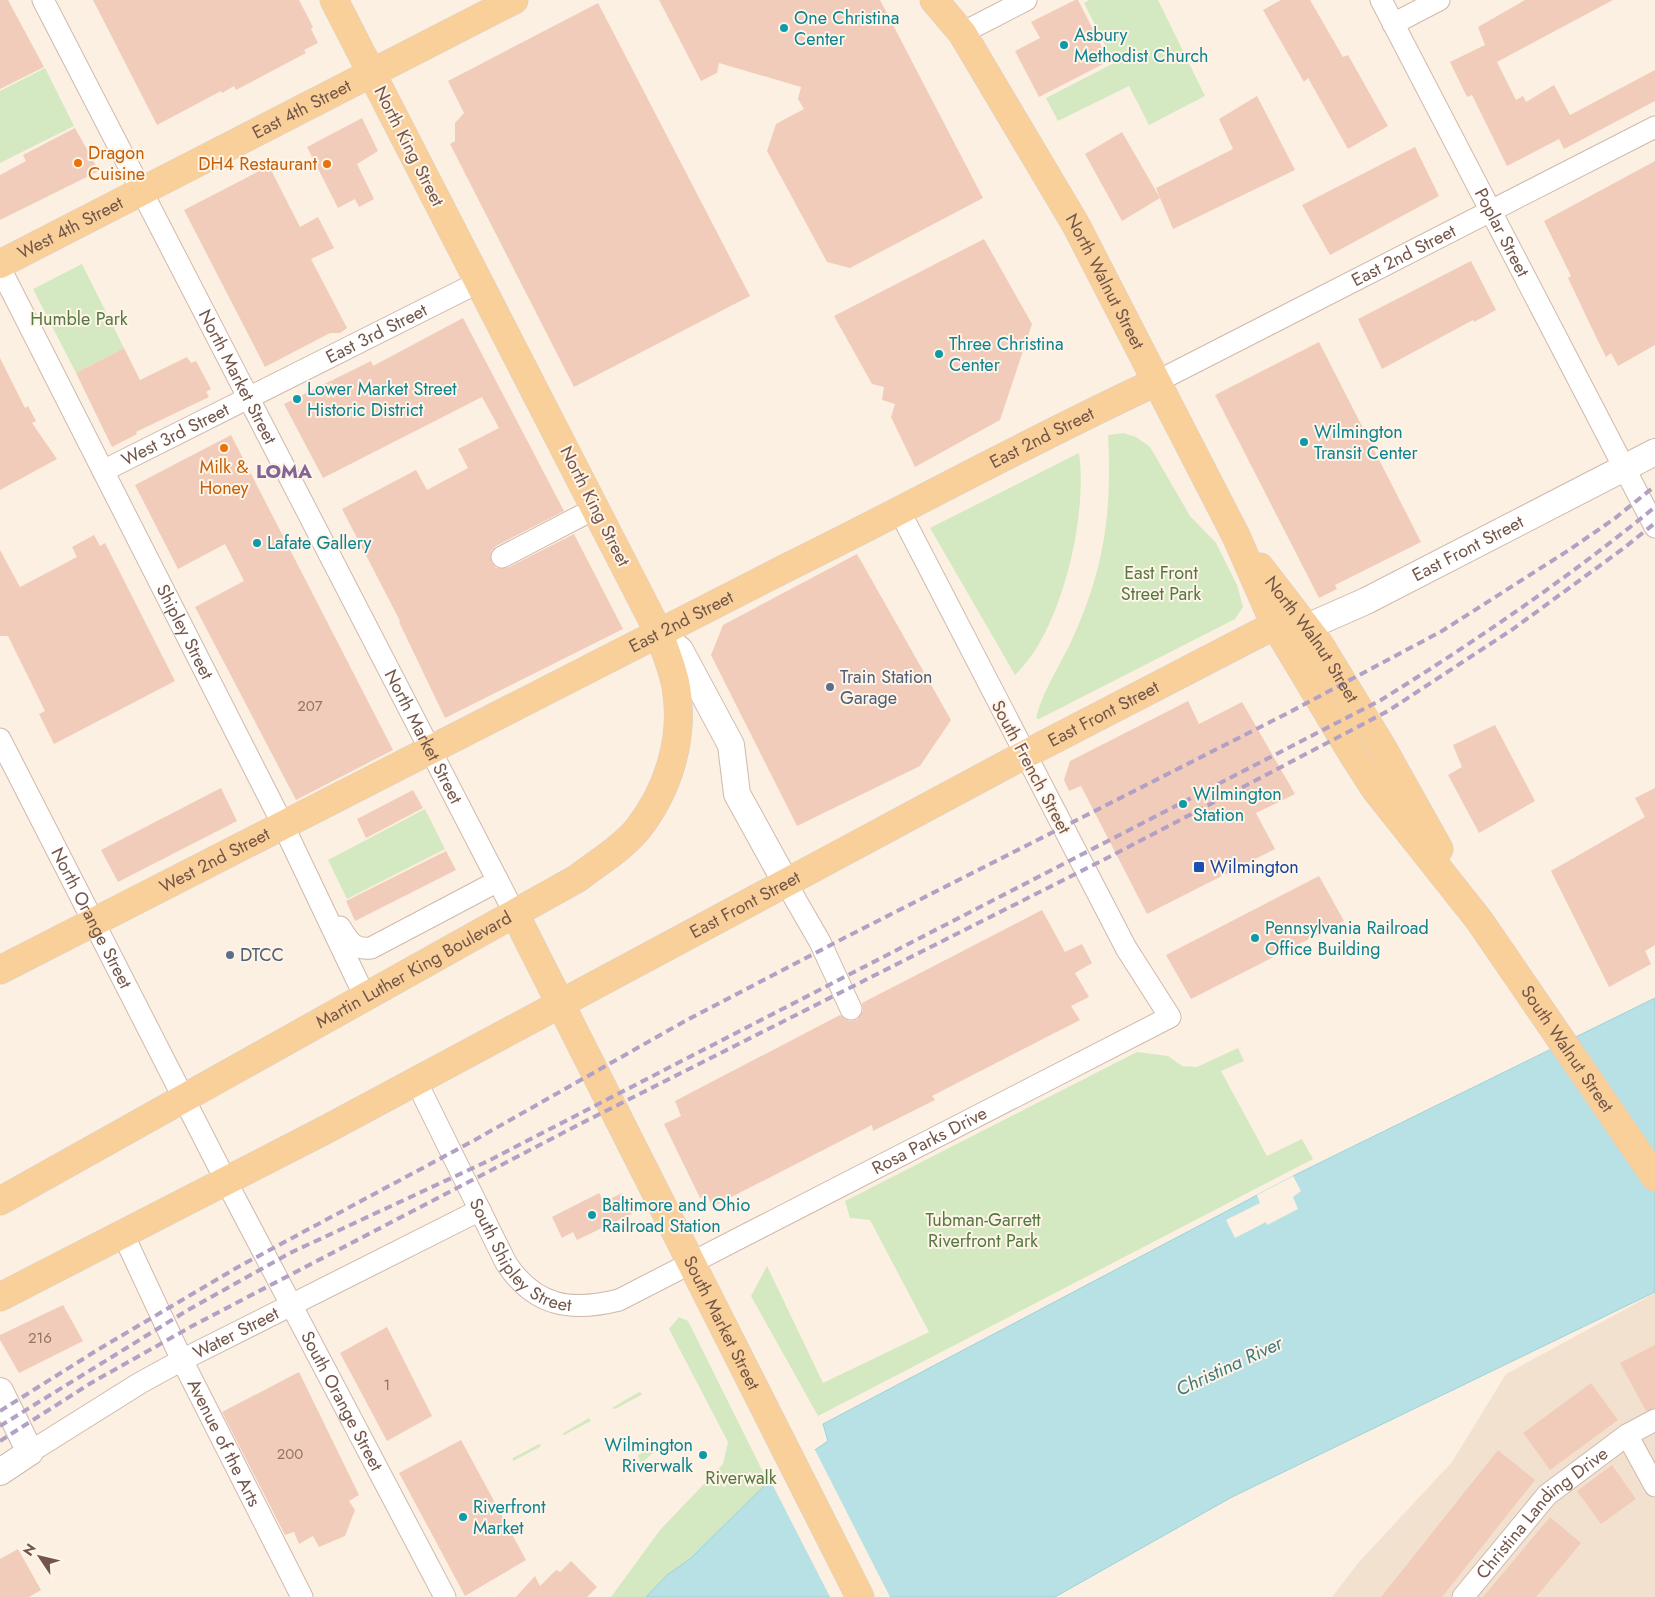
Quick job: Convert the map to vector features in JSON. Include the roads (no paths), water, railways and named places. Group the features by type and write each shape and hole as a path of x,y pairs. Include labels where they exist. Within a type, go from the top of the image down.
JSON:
{"main road":[{"name":"North King Street","path":"334,0 659,633"},
{"name":"East 4th Street","path":"141,191 514,0"},
{"name":"North Walnut Street","path":"934,0 962,33 1040,161 1076,225 1236,536 1275,625 1355,758"},
{"name":"North Walnut Street","path":"950,0 962,33"},
{"name":"West 4th Street","path":"0,264 141,191"},
{"name":"East 2nd Street","path":"430,750 900,512 1065,425 1156,382"},
{"name":"North Walnut Street","path":"1236,536 1307,627 1382,746"},
{"name":"East Front Street","path":"560,1004 1024,756 1275,625"},
{"name":"Martin Luther King Boulevard","path":"0,1201 515,914 578,878 606,857 636,831 657,800 672,765 677,728 676,688 659,633"},
{"name":"South Walnut Street","path":"1382,746 1480,920"},
{"name":"West 2nd Street","path":"0,970 430,750"},
{"name":"South Walnut Street","path":"1355,758 1374,789 1480,920 1655,1177"},
{"name":"South Market Street","path":"515,914 780,1442 860,1597"},
{"path":"0,1297 226,1181 560,1004"}],"street":[{"name":"North Market Street","path":"42,0 515,914"},
{"path":"962,33 1026,0"},
{"name":"Poplar Street","path":"1381,0 1489,211 1655,527"},
{"path":"1393,24 1439,0"},
{"name":"East 2nd Street","path":"1156,382 1655,127"},
{"name":"Shipley Street","path":"0,268 283,825 365,997"},
{"name":"East 3rd Street","path":"247,398 479,282"},
{"name":"West 3rd Street","path":"103,471 247,398"},
{"name":"East Front Street","path":"1275,625 1307,627 1366,601 1624,466 1655,452"},
{"path":"502,557 596,508"},
{"name":"South French Street","path":"900,512 1024,756 1126,948 1170,1017"},
{"name":"North King Street","path":"659,633 680,650 731,745 737,794 820,942 851,1009"},
{"name":"North Orange Street","path":"0,739 184,1098"},
{"path":"310,883 353,946 361,949 371,948 498,881"},
{"name":"Rosa Parks Drive","path":"691,1264 1170,1017"},
{"name":"South Shipley Street","path":"416,1081 480,1210 517,1279 546,1300 568,1307 593,1307 619,1300 691,1264"},
{"name":"South Orange Street","path":"184,1098 445,1597"},
{"name":"Water Street","path":"0,1472 132,1388 182,1360 480,1210"},
{"name":"Avenue of the Arts","path":"122,1234 182,1360 302,1597"},
{"path":"0,1391 30,1452"},
{"name":"Christina Landing Drive","path":"1463,1597 1547,1496 1626,1435 1655,1420"},
{"name":"Christina Landing Drive","path":"1626,1435 1655,1486"}],"water":[{"name":"Christina River","path":"1655,998 1655,1292 1232,1497 1055,1597 646,1597 667,1575 690,1559 768,1482 828,1441 823,1424 1299,1173"}],"railway":[{"path":"0,1411 99,1349 238,1267 473,1141 685,1021 850,935 1288,713 1442,631 1569,550 1614,519 1655,486"},
{"path":"0,1426 188,1310 290,1253 488,1161 1381,700 1521,608 1589,559 1655,507"},
{"path":"0,1441 91,1383 194,1325 580,1124 1115,854 1388,711 1513,629 1655,523"}],"place":[{"name":"One Christina Center","path":"784,28"},
{"name":"Asbury Methodist Church","path":"1064,45"},
{"name":"Dragon Cuisine","path":"78,163"},
{"name":"DH4 Restaurant","path":"327,164"},
{"name":"Three Christina Center","path":"939,354"},
{"name":"Lower Market Street Historic District","path":"297,399"},
{"name":"Wilmington Transit Center","path":"1304,442"},
{"name":"Milk & Honey","path":"224,448"},
{"name":"Lafate Gallery","path":"257,543"},
{"name":"Train Station Garage","path":"830,687"},
{"name":"Wilmington Station","path":"1183,804"},
{"name":"Wilmington","path":"1199,867"},
{"name":"Pennsylvania Railroad Office Building","path":"1255,938"},
{"name":"DTCC","path":"230,955"},
{"name":"Baltimore and Ohio Railroad Station","path":"592,1215"},
{"name":"Wilmington Riverwalk","path":"703,1455"},
{"name":"Riverfront Market","path":"463,1517"}],"district":[{"name":"LOMA","path":"284,471"}],"park label":[{"name":"Humble Park","path":"79,319"},
{"name":"East Front Street Park","path":"1161,583"},
{"name":"Tubman-Garrett Riverfront Park","path":"983,1230"},
{"name":"Riverwalk","path":"741,1478"}]}
